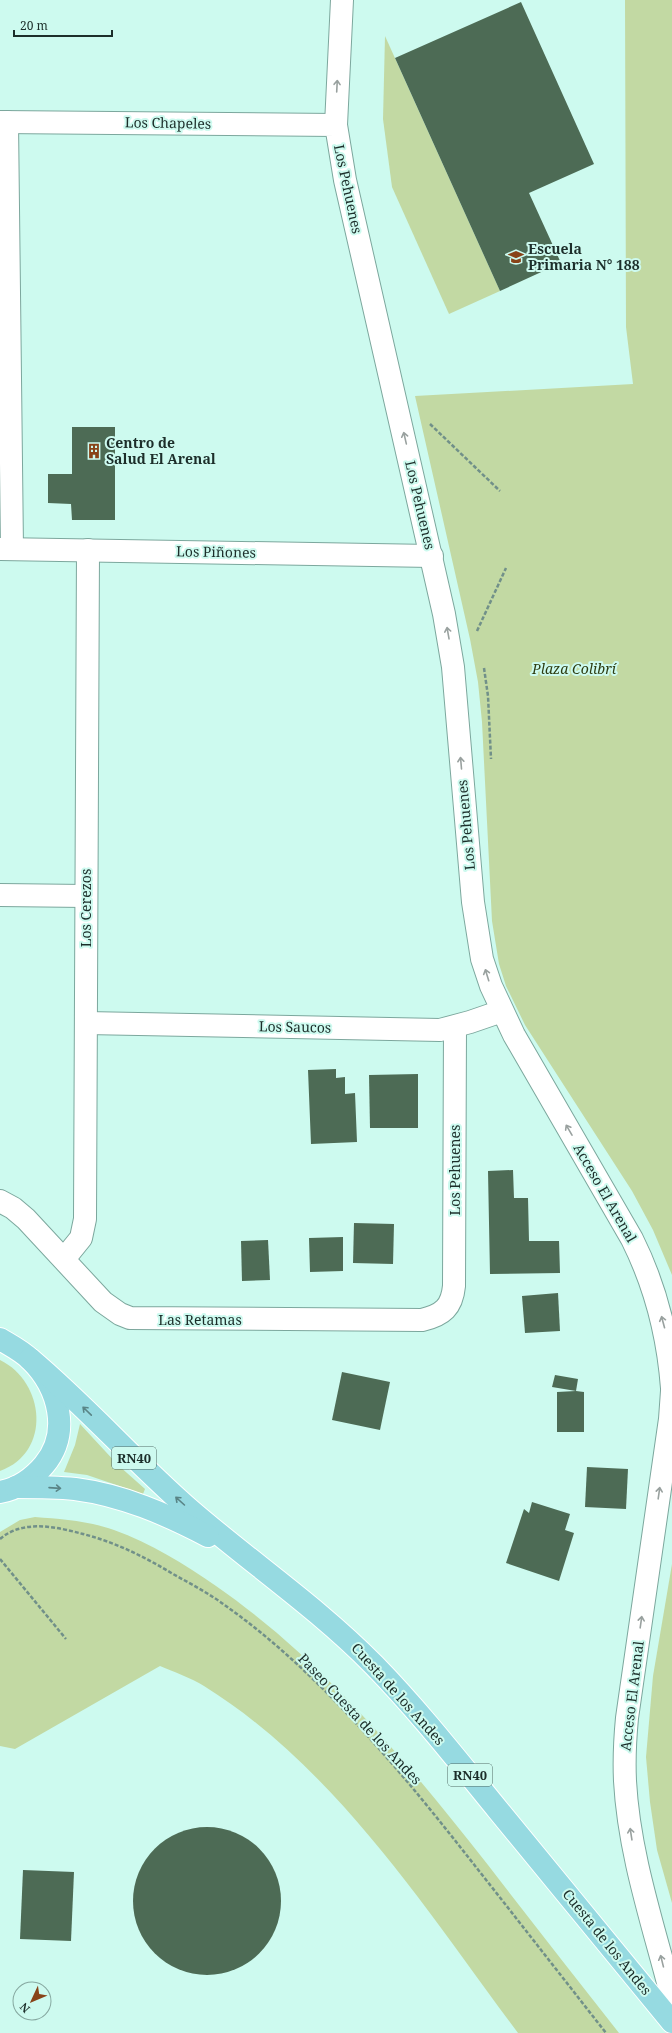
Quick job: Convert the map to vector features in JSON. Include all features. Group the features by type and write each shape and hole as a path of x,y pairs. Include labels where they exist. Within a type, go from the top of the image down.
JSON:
{"main road":[{"name":"RN40","path":"0,1340 30,1359 42,1374 57,1402 60,1417 56,1447 49,1459 39,1472 8,1489"},
{"name":"Cuesta de los Andes","path":"30,1359 58,1382 160,1482 242,1553 309,1605 338,1630 402,1696 672,2022"},
{"name":"Cuesta de los Andes","path":"8,1489 75,1489 135,1503 190,1526 242,1553"}],"street":[{"name":"Los Pehuenes","path":"342,0 336,125 345,180 432,556 453,667 477,933 491,986 502,1011"},
{"name":"Los Chapeles","path":"4,122 336,125"},
{"path":"4,122 6,549"},
{"name":"Los Piñones","path":"6,549 432,556"},
{"name":"Los Cerezos","path":"64,1259 76,1246 84,1228 88,550"},
{"path":"0,895 86,896"},
{"name":"Los Saucos","path":"86,1023 425,1031 455,1027 502,1011"},
{"name":"Acceso El Arenal","path":"502,1011 632,1239 646,1267 665,1329 672,1389 670,1419 624,1748 625,1781 633,1845 672,1998"},
{"name":"Los Pehuenes","path":"446,1311 451,1303 454,1286 455,1027"},
{"name":"Las Retamas","path":"0,1200 13,1208 26,1219 110,1308 120,1314 136,1319 422,1320 439,1315 446,1311"}],"path":[{"path":"430,423 500,491"},
{"path":"476,632 506,568"},
{"name":"Paseo Cuesta de los Andes","path":"0,1538 16,1529 40,1527 63,1529 116,1544 147,1559 206,1593 225,1605 263,1635 300,1667 335,1702 437,1817 606,2033"},
{"path":"0,1559 66,1639"}],"green space":[{"name":"Plaza Colibrí","path":"625,0 672,0 672,1275 653,1230 632,1191 525,1025 506,986 499,964 492,921 482,722 478,682 470,639 415,396 633,384 626,327"},
{"path":"385,36 500,291 449,314 392,187 383,119"},
{"path":"0,1360 15,1370 26,1384 33,1400 36,1417 35,1433 28,1449 17,1462 0,1471"},
{"path":"80,1424 118,1465 145,1489 143,1494 87,1475 64,1472 75,1445"},
{"path":"35,1517 95,1524 141,1541 179,1562 216,1586 255,1615 293,1647 362,1715 427,1788 619,2033 518,2033 413,1891 376,1844 337,1800 296,1758 252,1719 204,1686 188,1678 160,1666 15,1749 0,1746 0,1532 20,1520"},
{"path":"672,1564 672,1903 657,1850 650,1802 646,1757 653,1676"}],"building":[{"path":"521,2 594,164 529,193 561,263 500,291 395,58"},
{"name":"Centro de Salud El Arenal","path":"72,427 115,427 115,520 72,520 71,504 48,503 48,474 72,474"},
{"path":"336,1069 336,1078 345,1077 345,1094 355,1093 357,1142 311,1144 308,1070"},
{"path":"418,1074 418,1128 370,1128 369,1075"},
{"path":"513,1170 514,1198 528,1198 529,1241 559,1241 560,1273 490,1274 488,1171"},
{"path":"354,1223 394,1224 393,1264 353,1263"},
{"path":"343,1237 343,1271 310,1272 309,1238"},
{"path":"268,1240 270,1280 242,1281 241,1241"},
{"path":"558,1293 560,1331 525,1333 522,1296"},
{"path":"342,1372 390,1382 380,1430 332,1420"},
{"path":"555,1375 578,1379 576,1391 552,1387"},
{"path":"557,1392 584,1392 584,1432 557,1432"},
{"path":"587,1467 628,1469 626,1509 585,1507"},
{"path":"532,1502 570,1514 565,1530 574,1533 559,1581 506,1563 524,1509 529,1513"},
{"path":"214,1827 236,1832 260,1848 276,1872 280,1886 280,1916 276,1930 260,1954 236,1970 222,1974 200,1975 178,1970 172,1967 160,1959 149,1948 138,1930 134,1916 133,1894 138,1872 141,1866 149,1854 160,1843 178,1832 192,1828"},
{"path":"23,1870 74,1872 71,1941 20,1939"}],"place":[{"name":"Escuela Primaria N° 188","path":"516,257"},
{"name":"Centro de Salud El Arenal","path":"94,451"}]}
